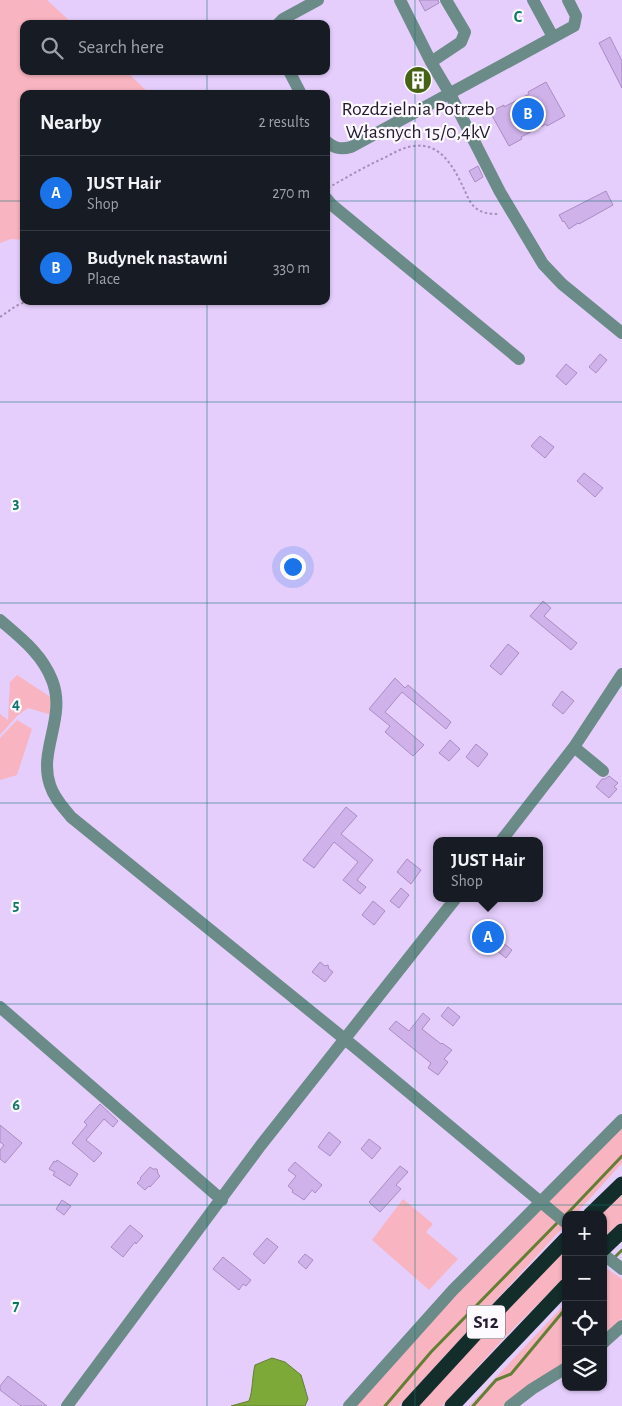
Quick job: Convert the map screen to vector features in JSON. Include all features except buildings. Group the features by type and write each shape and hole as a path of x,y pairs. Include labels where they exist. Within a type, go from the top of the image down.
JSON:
{"highway":[{"path":"594,1211 622,1184"},
{"path":"607,1245 622,1231"},
{"name":"S12","path":"409,1406 562,1243"},
{"name":"S12","path":"452,1406 562,1290"}],"street":[{"path":"282,20 318,0"},
{"path":"400,0 500,192 548,271 622,333"},
{"path":"431,62 461,42 465,32 446,0"},
{"path":"533,0 553,37"},
{"path":"330,144 338,149 351,147 574,26 576,16 568,0"},
{"path":"290,75 299,90"},
{"path":"330,203 519,359"},
{"path":"0,620 38,654 53,681 57,710 48,760 48,777 53,793 71,817 562,1220"},
{"path":"504,837 574,747 622,674"},
{"path":"574,747 603,771"},
{"path":"67,1406 267,1138 453,902"},
{"path":"0,1007 222,1200"},
{"path":"349,1406 453,1290 622,1120"},
{"path":"605,1256 619,1267"},
{"path":"607,1339 622,1326"},
{"path":"510,1406 532,1389 562,1370"}],"path":[{"path":"330,187 400,150 416,145 424,146 441,153 449,161 469,201 476,208 490,214 512,212"},
{"path":"0,317 20,304"}],"shaded area":[{"path":"0,0 47,0 69,20 20,20 20,75 130,75 146,90 20,90 20,240 11,239 0,243"},
{"path":"17,675 55,700 52,715 28,708 17,716 0,735 0,714 8,720 10,682"},
{"path":"17,720 32,729 17,775 0,780 0,738"},
{"path":"622,1126 622,1163 579,1211 562,1211 562,1228 399,1406 355,1406 427,1326"},
{"path":"622,1194 622,1222 607,1236 607,1211 604,1211"},
{"path":"403,1199 433,1224 426,1232 458,1259 429,1290 372,1240"},
{"path":"562,1252 562,1280 505,1337 442,1406 417,1406"},
{"path":"607,1269 622,1279 622,1318 607,1333"},
{"path":"562,1307 562,1365 504,1406 469,1406"},
{"path":"272,1358 285,1362 301,1375 308,1399 305,1406 231,1406 249,1401 255,1365"}],"waterway":[{"path":"570,1211 622,1156"},
{"path":"385,1406 431,1352 559,1221"},
{"path":"613,1259 622,1250"},
{"path":"473,1406 496,1380 511,1374 562,1313"}],"place":[{"name":"Rozdzielnia Potrzeb Własnych 15/0,4kV","path":"418,80"},
{"name":"Budynek nastawni","path":"528,114"},
{"name":"JUST Hair","path":"488,937"}]}
